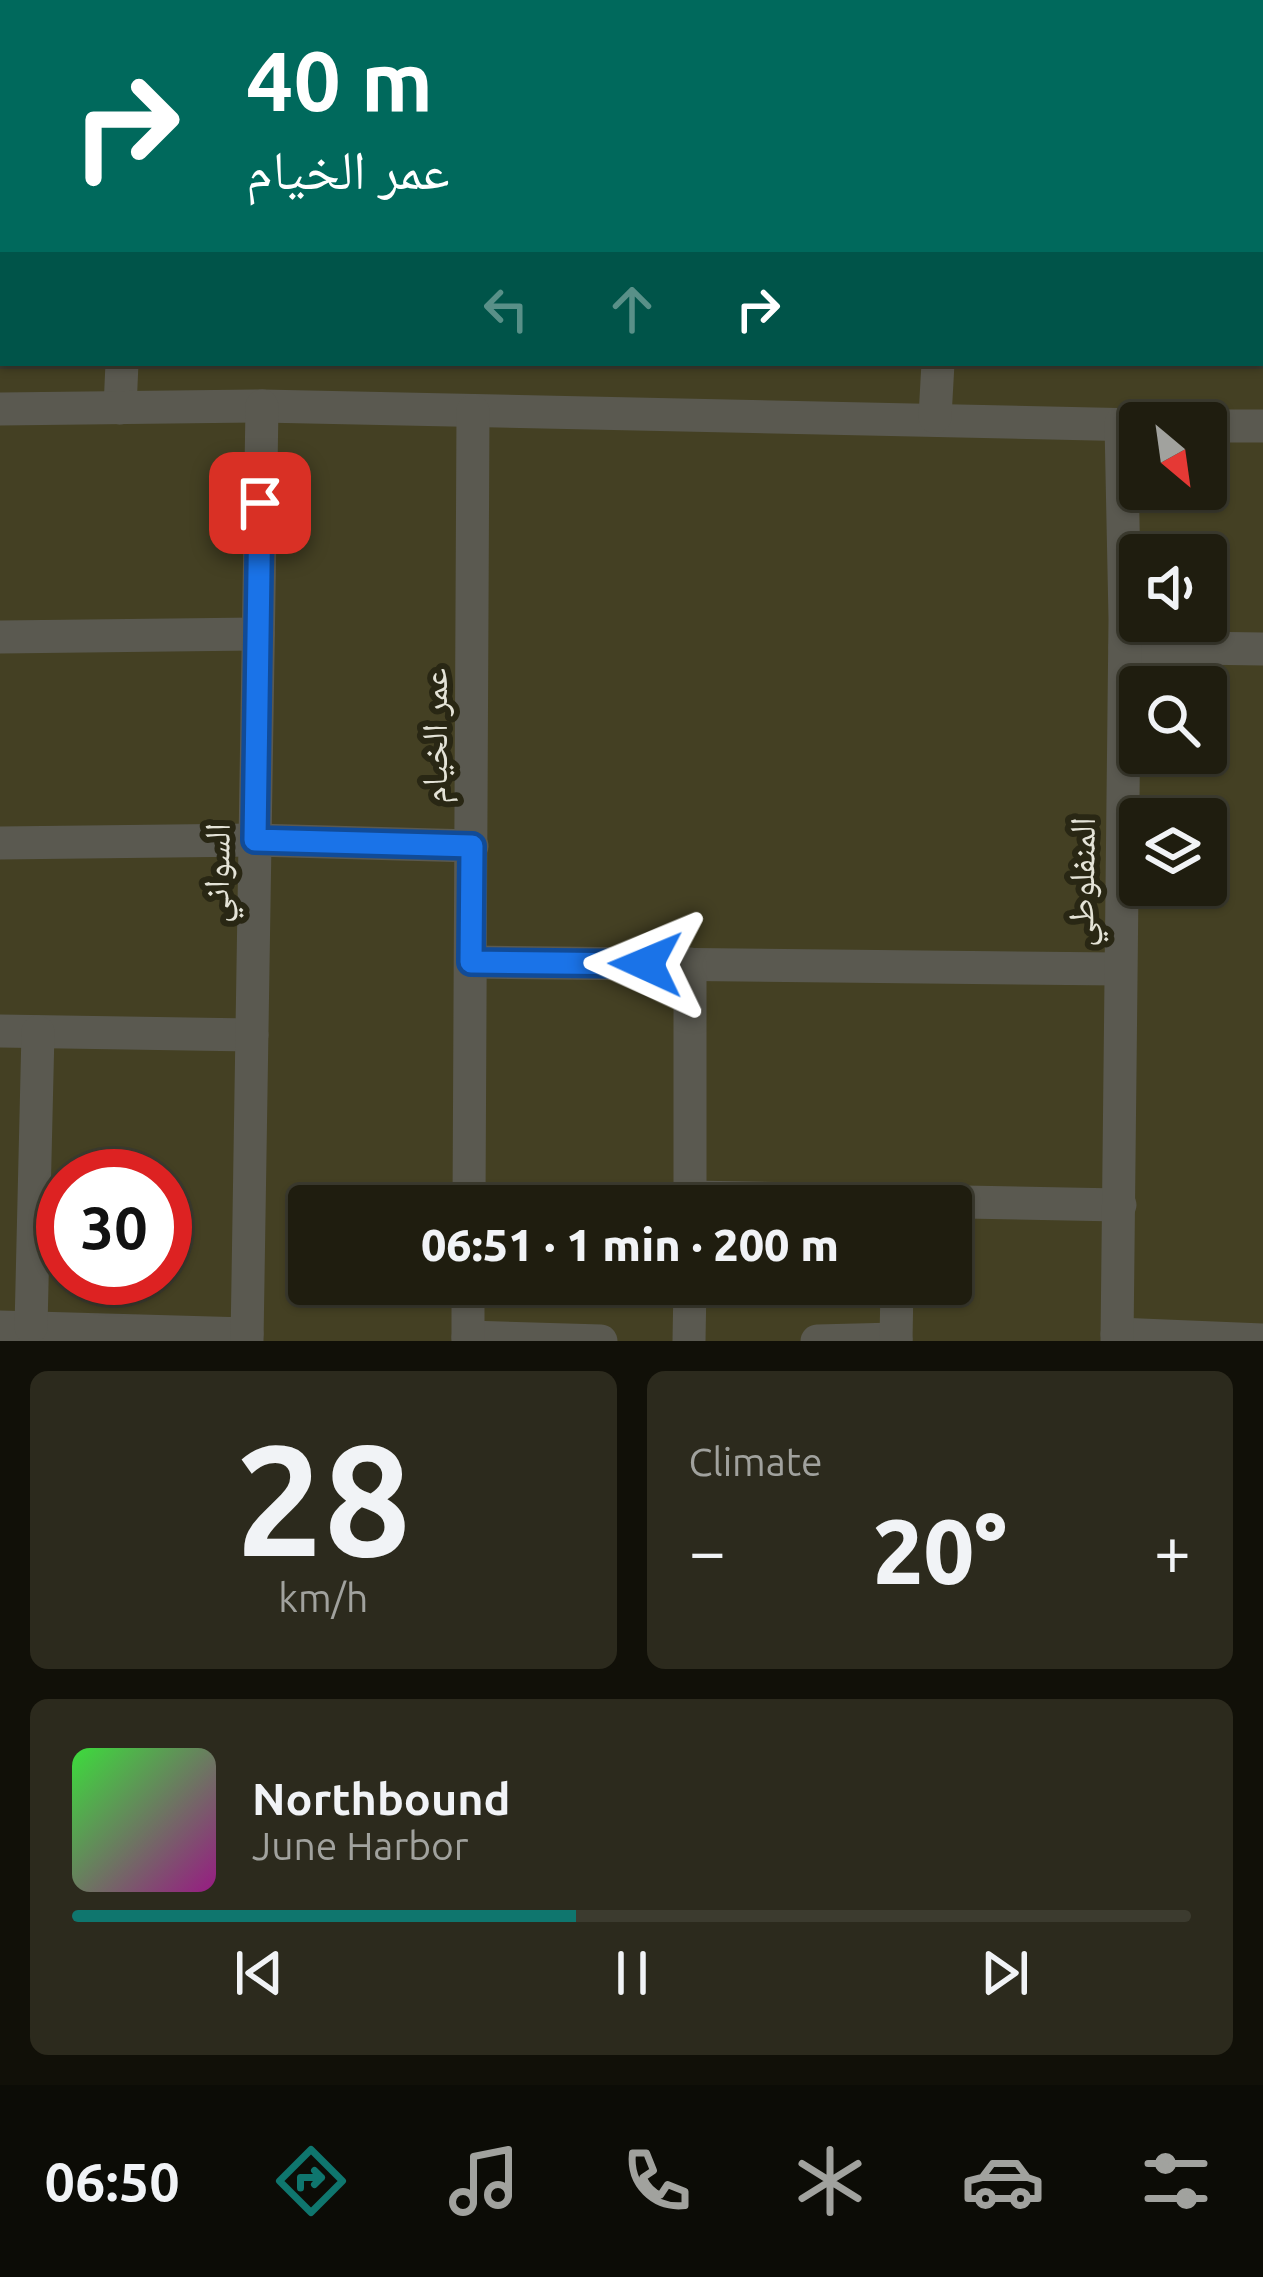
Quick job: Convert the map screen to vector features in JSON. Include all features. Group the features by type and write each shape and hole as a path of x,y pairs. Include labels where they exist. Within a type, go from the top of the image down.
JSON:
{"street":[{"path":"120,407 122,366"},
{"path":"935,417 938,366"},
{"path":"0,409 262,406 1119,424"},
{"name":"السواني","path":"248,1338 262,406"},
{"name":"عمر الخيام","path":"469,1185 473,410"},
{"path":"1227,426 1263,426"},
{"name":"المنفلوطي","path":"1117,1337 1129,510"},
{"path":"0,637 258,634"},
{"path":"1125,647 1263,649"},
{"path":"0,843 255,840 472,846"},
{"path":"471,962 1119,969"},
{"path":"690,964 690,1185"},
{"path":"0,1031 252,1035"},
{"path":"38,1032 15,1327 248,1338"},
{"path":"972,1204 1120,1205"},
{"path":"468,1305 468,1339 601,1341"},
{"path":"689,1341 690,1305"},
{"path":"817,1341 896,1340 897,1305"},
{"path":"1117,1337 1263,1340"}],"shaded area":[{"path":"0,366 1263,366 1263,1341 0,1341"}],"route":[{"path":"260,503 255,840 472,846 471,962 646,964"}]}
